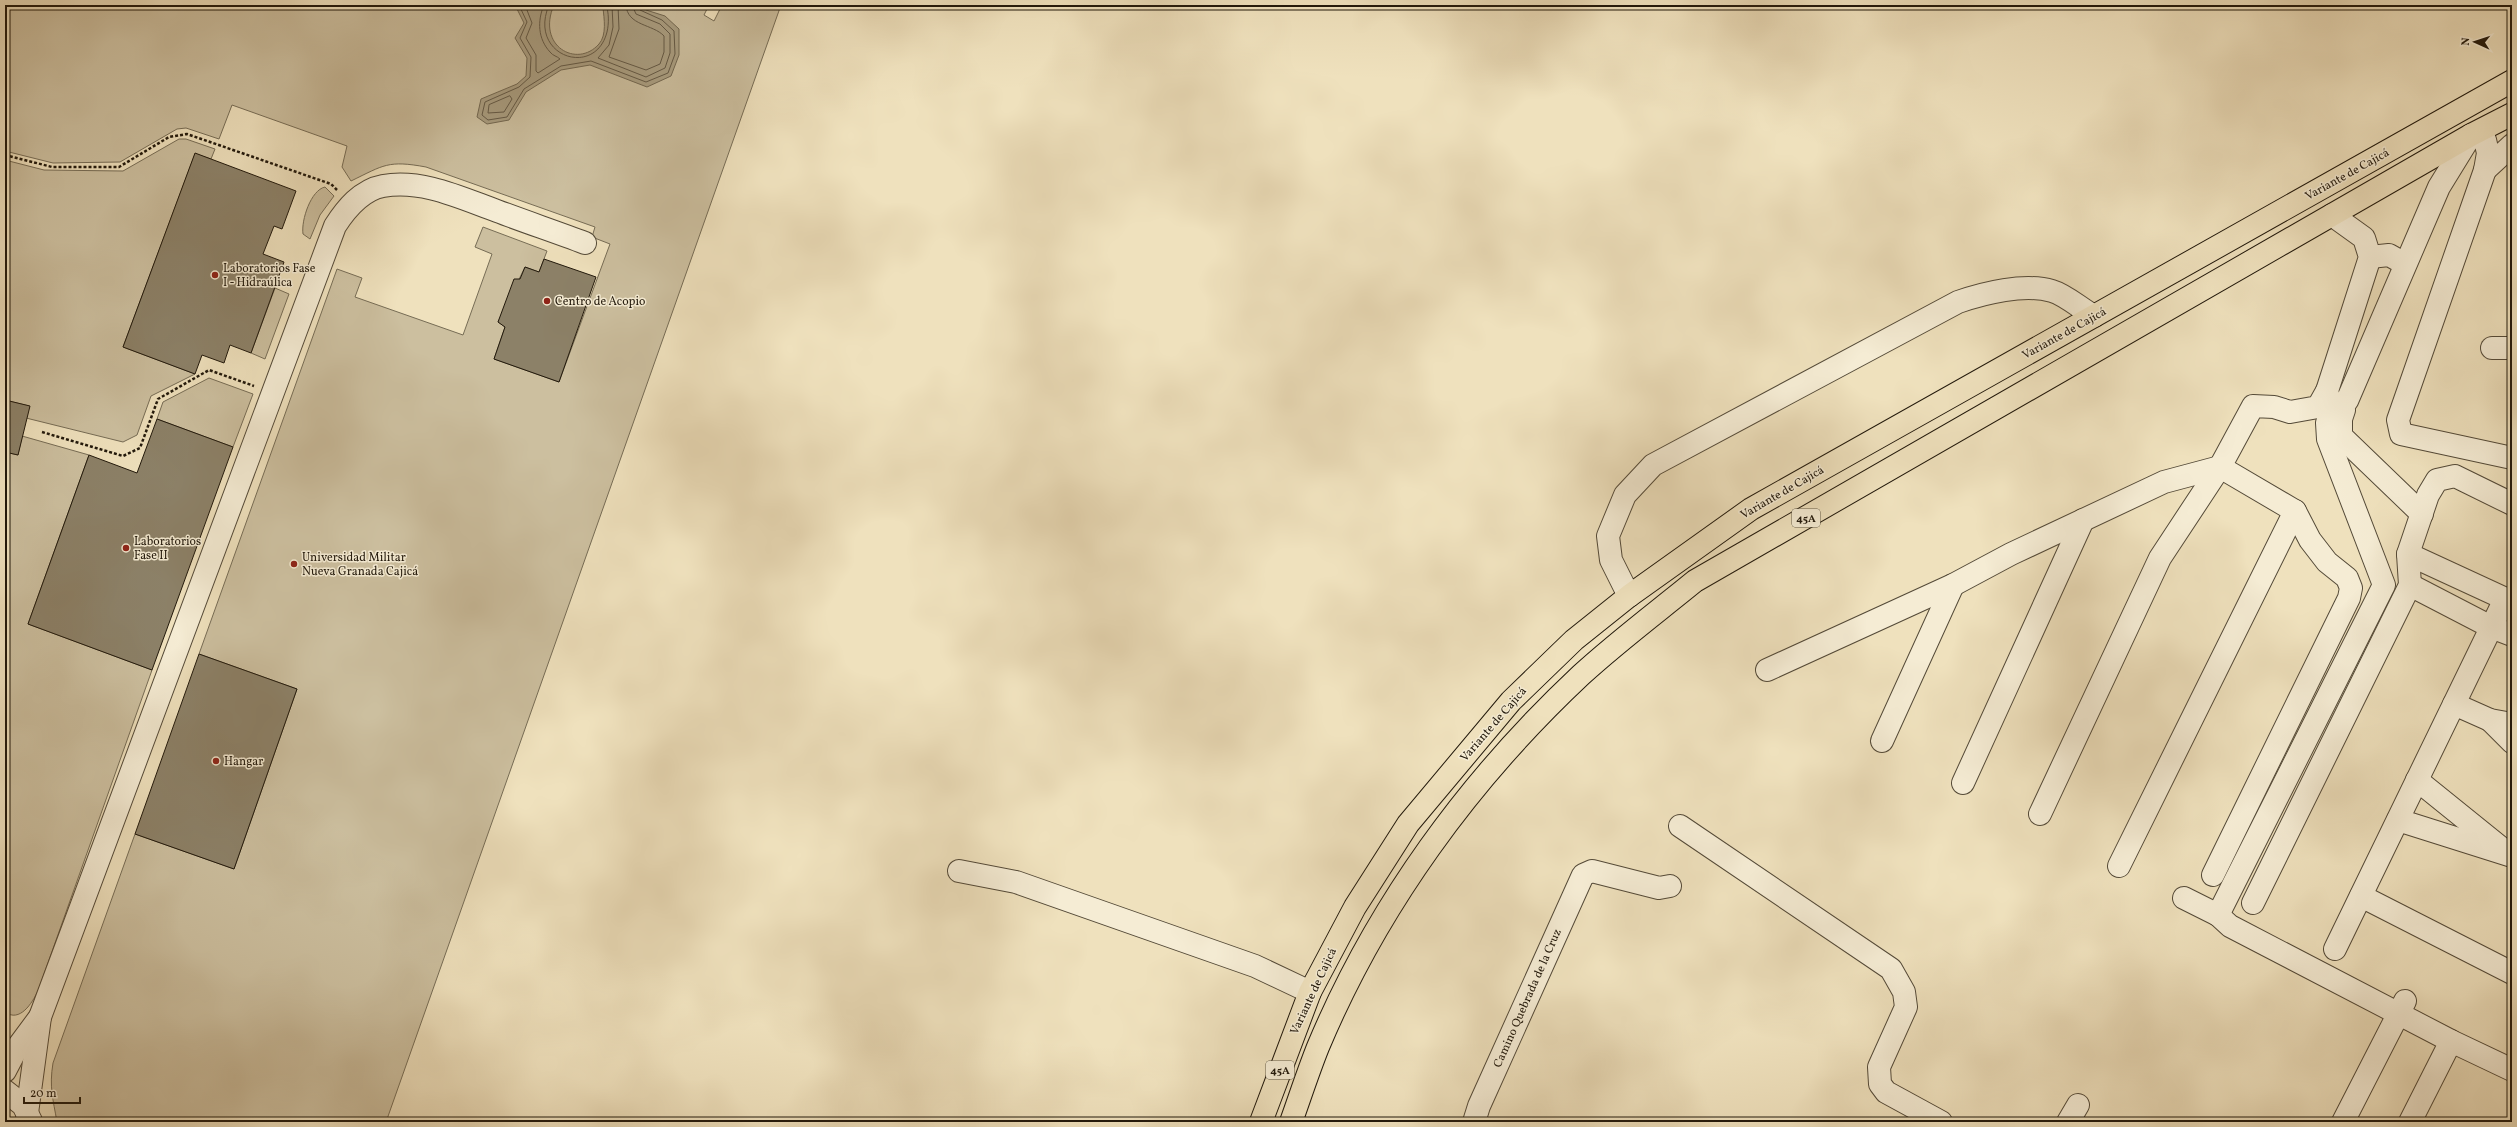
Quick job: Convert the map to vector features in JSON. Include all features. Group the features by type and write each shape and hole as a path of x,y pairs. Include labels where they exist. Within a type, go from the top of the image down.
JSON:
{"highway":[{"name":"Variante de Cajicá","path":"1261,1122 1310,992 1354,907 1408,824 1510,701 1574,640 1629,596 1751,509 2512,81"},
{"name":"45A","path":"1291,1122 1318,1047 1364,952 1426,851 1478,783 1527,728 1582,674 1695,581 2471,135 2512,114"}],"street":[{"path":"2040,814 2160,558 2220,467 2253,406 2274,407 2290,412 2318,407 2335,400 2405,264 2439,187 2471,135 2485,140 2488,152 2485,170 2398,420 2401,434 2512,458"},
{"path":"2485,170 2512,145"},
{"path":"30,1118 40,1017 335,226 348,207 381,186 409,184 444,192 585,242"},
{"path":"2218,915 2384,585 2328,439 2328,423 2370,257 2364,238 2332,215"},
{"path":"2370,257 2389,255 2405,264"},
{"path":"1629,596 1611,560 1608,536 1625,494 1654,465 1958,302 1990,292 2030,289 2052,291 2094,316"},
{"path":"2335,400 2341,419 2342,436 2422,514"},
{"path":"1767,670 1954,585 2011,554 2164,482 2220,467 2296,511 2310,540 2327,562 2347,578 2351,588 2349,598 2213,875"},
{"path":"2253,903 2410,585 2408,554 2428,495 2437,480 2455,476 2512,504"},
{"path":"2120,866 2296,511"},
{"path":"1963,783 2083,520"},
{"path":"2335,949 2491,627 2508,601 2408,554"},
{"path":"1882,741 1954,585"},
{"path":"2410,585 2491,627 2512,635"},
{"path":"2454,704 2490,720 2512,724"},
{"path":"2490,720 2512,742"},
{"path":"2417,780 2510,855"},
{"path":"2398,820 2510,855"},
{"path":"1680,826 1891,969 1904,992 1906,1007 1879,1067 1880,1084 1886,1092 1941,1122"},
{"path":"959,871 1016,882 1256,966 1310,992"},
{"name":"Camino Quebrada de la Cruz","path":"1474,1122 1479,1106 1583,875 1592,871 1659,888 1670,886"},
{"path":"2361,896 2512,973"},
{"path":"2184,898 2218,915 2230,926 2402,1007 2512,1056"},
{"path":"2402,1007 2451,1041 2512,1070"},
{"path":"2343,1122 2402,1007"},
{"path":"5,1071 17,1048 40,1017"},
{"path":"2410,1122 2451,1041"},
{"path":"5,1090 23,1105 30,1118"}],"path":[{"path":"5,155 52,167 118,166 169,137 187,134 331,184 343,195"},
{"path":"42,432 123,456 140,448 158,399 209,370 260,388"}],"shaded area":[{"name":"Universidad Militar Nueva Granada Cajicá","path":"5,5 709,5 704,15 714,21 722,5 781,5 386,1122 57,1122 51,1086 53,1063 135,834 234,869 297,689 199,654 337,269 362,278 355,297 463,335 492,254 475,247 483,227 547,251 539,272 525,267 498,322 505,327 494,359 559,382 610,244 592,237 595,227 426,167 403,164 387,165 351,181 342,167 347,146 232,105 219,139 186,128 177,129 120,162 53,163 5,151"},
{"path":"179,139 186,139 215,149 211,159 195,154 123,347 195,374 151,396 137,435 123,442 26,418 29,406 5,400 5,277 8,267 5,266 5,160 44,170 123,171"},
{"path":"325,187 334,196 320,215 310,239 303,234 305,214 311,199 320,189"},
{"path":"275,288 289,294 265,359 251,353"},
{"path":"209,378 253,394 233,447 157,419 163,402"},
{"path":"22,436 89,455 28,624 152,670 38,991 25,1010 16,1015 10,1015 5,1012 5,452 18,455"}],"water":[{"path":"515,5 554,5 550,19 550,32 555,42 562,49 570,53 580,54 590,51 602,40 604,21 603,8 600,5 639,5 646,10 665,16 679,29 679,55 671,76 647,87 590,65 561,70 526,92 509,120 487,124 477,117 481,99 517,84 526,76 527,58 515,38 524,23"}],"building":[{"name":"Laboratorios Fase I - Hidraúlica","path":"195,153 296,191 282,229 274,226 263,254 284,262 251,353 230,345 224,363 202,355 195,374 123,347"},
{"name":"Centro de Acopio","path":"544,259 596,277 559,382 494,359 505,327 498,322 514,279 520,279 525,267 539,272"},
{"path":"5,400 30,406 18,455 5,452"},
{"name":"Laboratorios Fase II","path":"157,419 233,447 152,670 28,624 89,455 137,473"},
{"name":"Hangar","path":"199,654 297,689 234,869 135,834"}],"place":[{"name":"Laboratorios Fase I - Hidraúlica","path":"215,275"},
{"name":"Centro de Acopio","path":"547,301"},
{"name":"Laboratorios Fase II","path":"126,548"},
{"name":"Universidad Militar Nueva Granada Cajicá","path":"294,564"},
{"name":"Hangar","path":"216,761"}]}
